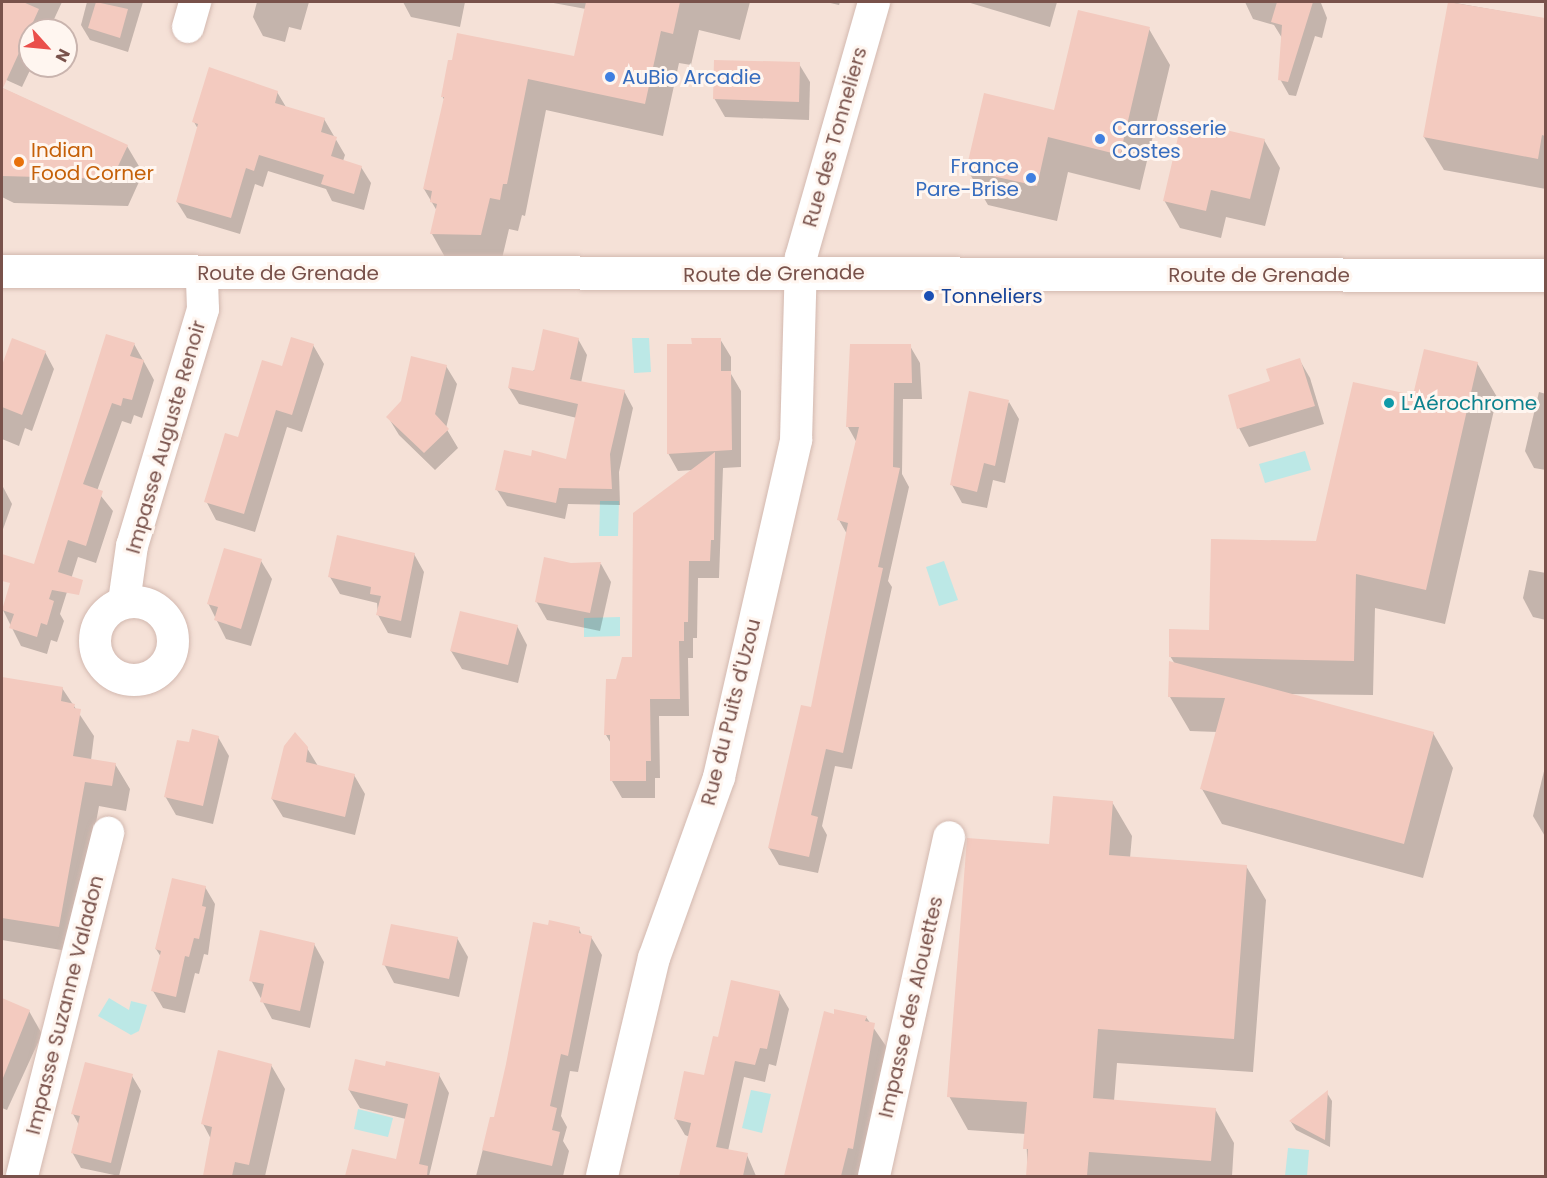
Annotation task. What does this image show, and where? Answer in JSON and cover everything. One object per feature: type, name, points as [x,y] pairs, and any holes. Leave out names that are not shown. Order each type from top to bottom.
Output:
[{"type":"main road","name":"Route de Grenade","points":[[2,272],[1545,275]]},
{"type":"street","name":"Rue des Tonneliers","points":[[800,274],[806,238],[874,2]]},
{"type":"street","name":"Impasse Auguste Renoir","points":[[124,603],[132,546],[203,309],[202,272]]},
{"type":"street","name":"Rue du Puits d'Uzou","points":[[602,1176],[654,958],[718,777],[796,440],[800,274]]},
{"type":"street","name":"Impasse Suzanne Valadon","points":[[22,1176],[108,833]]},
{"type":"street","name":"Impasse des Alouettes","points":[[874,1176],[949,837]]},
{"type":"shaded area","points":[[2,2],[1545,2],[1545,1176],[2,1176]]},
{"type":"water","points":[[632,338],[649,338],[651,372],[634,373]]},
{"type":"water","points":[[1305,451],[1311,470],[1265,483],[1259,464]]},
{"type":"water","points":[[600,501],[619,501],[618,536],[599,536]]},
{"type":"water","points":[[944,561],[958,600],[939,606],[926,567]]},
{"type":"water","points":[[620,617],[620,636],[584,637],[584,618]]},
{"type":"water","points":[[109,998],[129,1010],[131,1001],[147,1005],[139,1031],[131,1035],[98,1016]]},
{"type":"water","points":[[751,1090],[771,1094],[762,1133],[742,1128]]},
{"type":"water","points":[[358,1109],[393,1118],[388,1137],[354,1129]]},
{"type":"water","points":[[1288,1148],[1309,1150],[1307,1176],[1285,1176]]},
{"type":"building","points":[[2,2],[23,2],[39,9],[35,18],[18,18],[18,55],[3,88],[128,145],[112,179],[2,176]]},
{"type":"building","points":[[96,2],[128,9],[120,38],[88,28]]},
{"type":"building","points":[[586,2],[680,2],[673,34],[661,31],[645,104],[528,79],[507,184],[503,184],[500,200],[490,198],[481,235],[430,234],[437,204],[430,202],[432,191],[423,189],[444,97],[441,97],[448,60],[452,60],[457,33],[574,56]]},
{"type":"building","points":[[1277,2],[1313,2],[1288,82],[1278,80],[1282,25],[1271,22]]},
{"type":"building","points":[[1448,2],[1545,18],[1545,136],[1542,135],[1538,159],[1423,137]]},
{"type":"building","points":[[1078,10],[1150,27],[1120,155],[1048,137],[1037,186],[966,170],[984,93],[1054,110]]},
{"type":"building","points":[[714,60],[800,62],[799,102],[713,99]]},
{"type":"building","points":[[209,67],[278,91],[275,103],[325,118],[321,132],[337,137],[331,156],[362,166],[354,194],[321,184],[324,175],[259,155],[254,171],[246,168],[231,218],[176,202],[198,124],[192,122]]},
{"type":"building","points":[[1182,120],[1265,139],[1250,199],[1211,190],[1206,211],[1163,201]]},
{"type":"building","points":[[543,329],[579,338],[570,379],[625,390],[610,454],[612,489],[559,488],[556,503],[495,490],[504,450],[531,456],[532,450],[566,459],[578,404],[508,388],[512,367],[534,371]]},
{"type":"building","points":[[106,334],[135,343],[130,356],[144,360],[132,400],[123,398],[121,406],[112,403],[83,484],[103,491],[86,546],[68,540],[58,572],[83,580],[79,595],[52,590],[49,599],[54,601],[47,625],[41,623],[37,637],[9,628],[14,614],[2,610],[10,583],[2,581],[2,554],[34,564]]},
{"type":"building","points":[[291,337],[314,344],[292,415],[276,410],[244,514],[204,502],[225,433],[238,437],[262,360],[282,366]]},
{"type":"building","points":[[12,338],[46,351],[22,415],[2,407],[2,365]]},
{"type":"building","points":[[691,338],[721,338],[721,371],[731,371],[732,450],[667,454],[667,344],[692,344]]},
{"type":"building","points":[[850,344],[911,344],[912,383],[894,383],[893,467],[900,468],[878,567],[883,568],[843,753],[826,749],[811,815],[818,817],[809,857],[768,848],[801,705],[811,707],[848,523],[837,520],[859,427],[846,427]]},
{"type":"building","points":[[1424,349],[1478,362],[1426,590],[1356,574],[1354,661],[1169,657],[1169,629],[1209,630],[1211,539],[1316,541],[1353,382],[1413,395]]},
{"type":"building","points":[[411,356],[447,365],[435,414],[449,429],[424,453],[386,417],[401,401]]},
{"type":"building","points":[[1300,358],[1315,406],[1237,429],[1228,395],[1270,381],[1266,369]]},
{"type":"building","points":[[969,391],[1009,400],[995,466],[984,463],[977,492],[950,485]]},
{"type":"building","points":[[715,452],[714,540],[711,540],[710,561],[689,561],[688,622],[684,622],[684,641],[679,641],[680,699],[650,699],[651,761],[646,761],[646,781],[610,781],[610,735],[604,735],[606,679],[616,679],[622,657],[632,657],[633,513]]},
{"type":"building","points":[[337,535],[415,553],[401,621],[376,615],[381,596],[370,594],[371,587],[328,577]]},
{"type":"building","points":[[224,548],[262,559],[241,629],[214,620],[218,607],[207,604]]},
{"type":"building","points":[[544,557],[571,563],[601,562],[590,613],[535,602]]},
{"type":"building","points":[[460,611],[518,625],[508,665],[450,651]]},
{"type":"building","points":[[1169,661],[1434,732],[1404,844],[1200,789],[1225,698],[1168,697]]},
{"type":"building","points":[[2,677],[63,687],[61,701],[75,704],[74,708],[81,709],[73,756],[116,763],[112,786],[85,782],[59,927],[2,918]]},
{"type":"building","points":[[192,729],[219,736],[203,806],[164,797],[177,740],[189,742]]},
{"type":"building","points":[[295,732],[308,747],[306,762],[355,774],[345,817],[271,799],[284,746]]},
{"type":"building","points":[[1053,796],[1113,801],[1109,855],[1247,865],[1234,1039],[1098,1029],[1093,1098],[1216,1108],[1211,1161],[1089,1152],[1087,1176],[1026,1176],[1028,1149],[1023,1149],[1027,1102],[947,1097],[967,838],[1049,844]]},
{"type":"building","points":[[172,878],[206,886],[202,906],[206,907],[199,939],[194,938],[189,957],[185,956],[176,997],[151,991],[161,951],[155,949]]},
{"type":"building","points":[[549,920],[580,927],[579,933],[592,936],[568,1056],[561,1054],[550,1106],[557,1108],[552,1130],[560,1132],[552,1166],[482,1150],[490,1117],[494,1117],[506,1064],[533,922],[548,925]]},
{"type":"building","points":[[391,924],[458,937],[449,979],[382,965]]},
{"type":"building","points":[[260,930],[315,943],[300,1011],[260,1002],[264,984],[249,981]]},
{"type":"building","points":[[731,980],[780,991],[767,1049],[760,1048],[755,1065],[735,1061],[716,1147],[748,1153],[743,1176],[679,1176],[691,1123],[674,1119],[684,1071],[704,1075],[713,1036],[718,1037]]},
{"type":"building","points":[[2,998],[30,1010],[3,1078],[2,1078]]},
{"type":"building","points":[[834,1009],[867,1016],[865,1021],[875,1023],[853,1149],[848,1148],[841,1176],[784,1176],[824,1011],[834,1014]]},
{"type":"building","points":[[218,1050],[272,1064],[249,1165],[235,1162],[232,1176],[203,1176],[212,1127],[201,1124]]},
{"type":"building","points":[[355,1059],[385,1066],[386,1061],[440,1073],[419,1164],[428,1166],[427,1176],[345,1176],[352,1149],[396,1159],[408,1104],[348,1090]]},
{"type":"building","points":[[85,1062],[133,1074],[111,1163],[71,1153],[80,1116],[71,1114]]},
{"type":"building","points":[[1328,1090],[1325,1140],[1289,1121]]},
{"type":"place","name":"AuBio Arcadie","points":[[610,77]]},
{"type":"place","name":"Carrosserie Costes","points":[[1100,139]]},
{"type":"place","name":"Indian Food Corner","points":[[19,162]]},
{"type":"place","name":"France Pare-Brise","points":[[1031,178]]},
{"type":"place","name":"Tonneliers","points":[[929,296]]},
{"type":"place","name":"L'Aérochrome","points":[[1389,403]]}]
